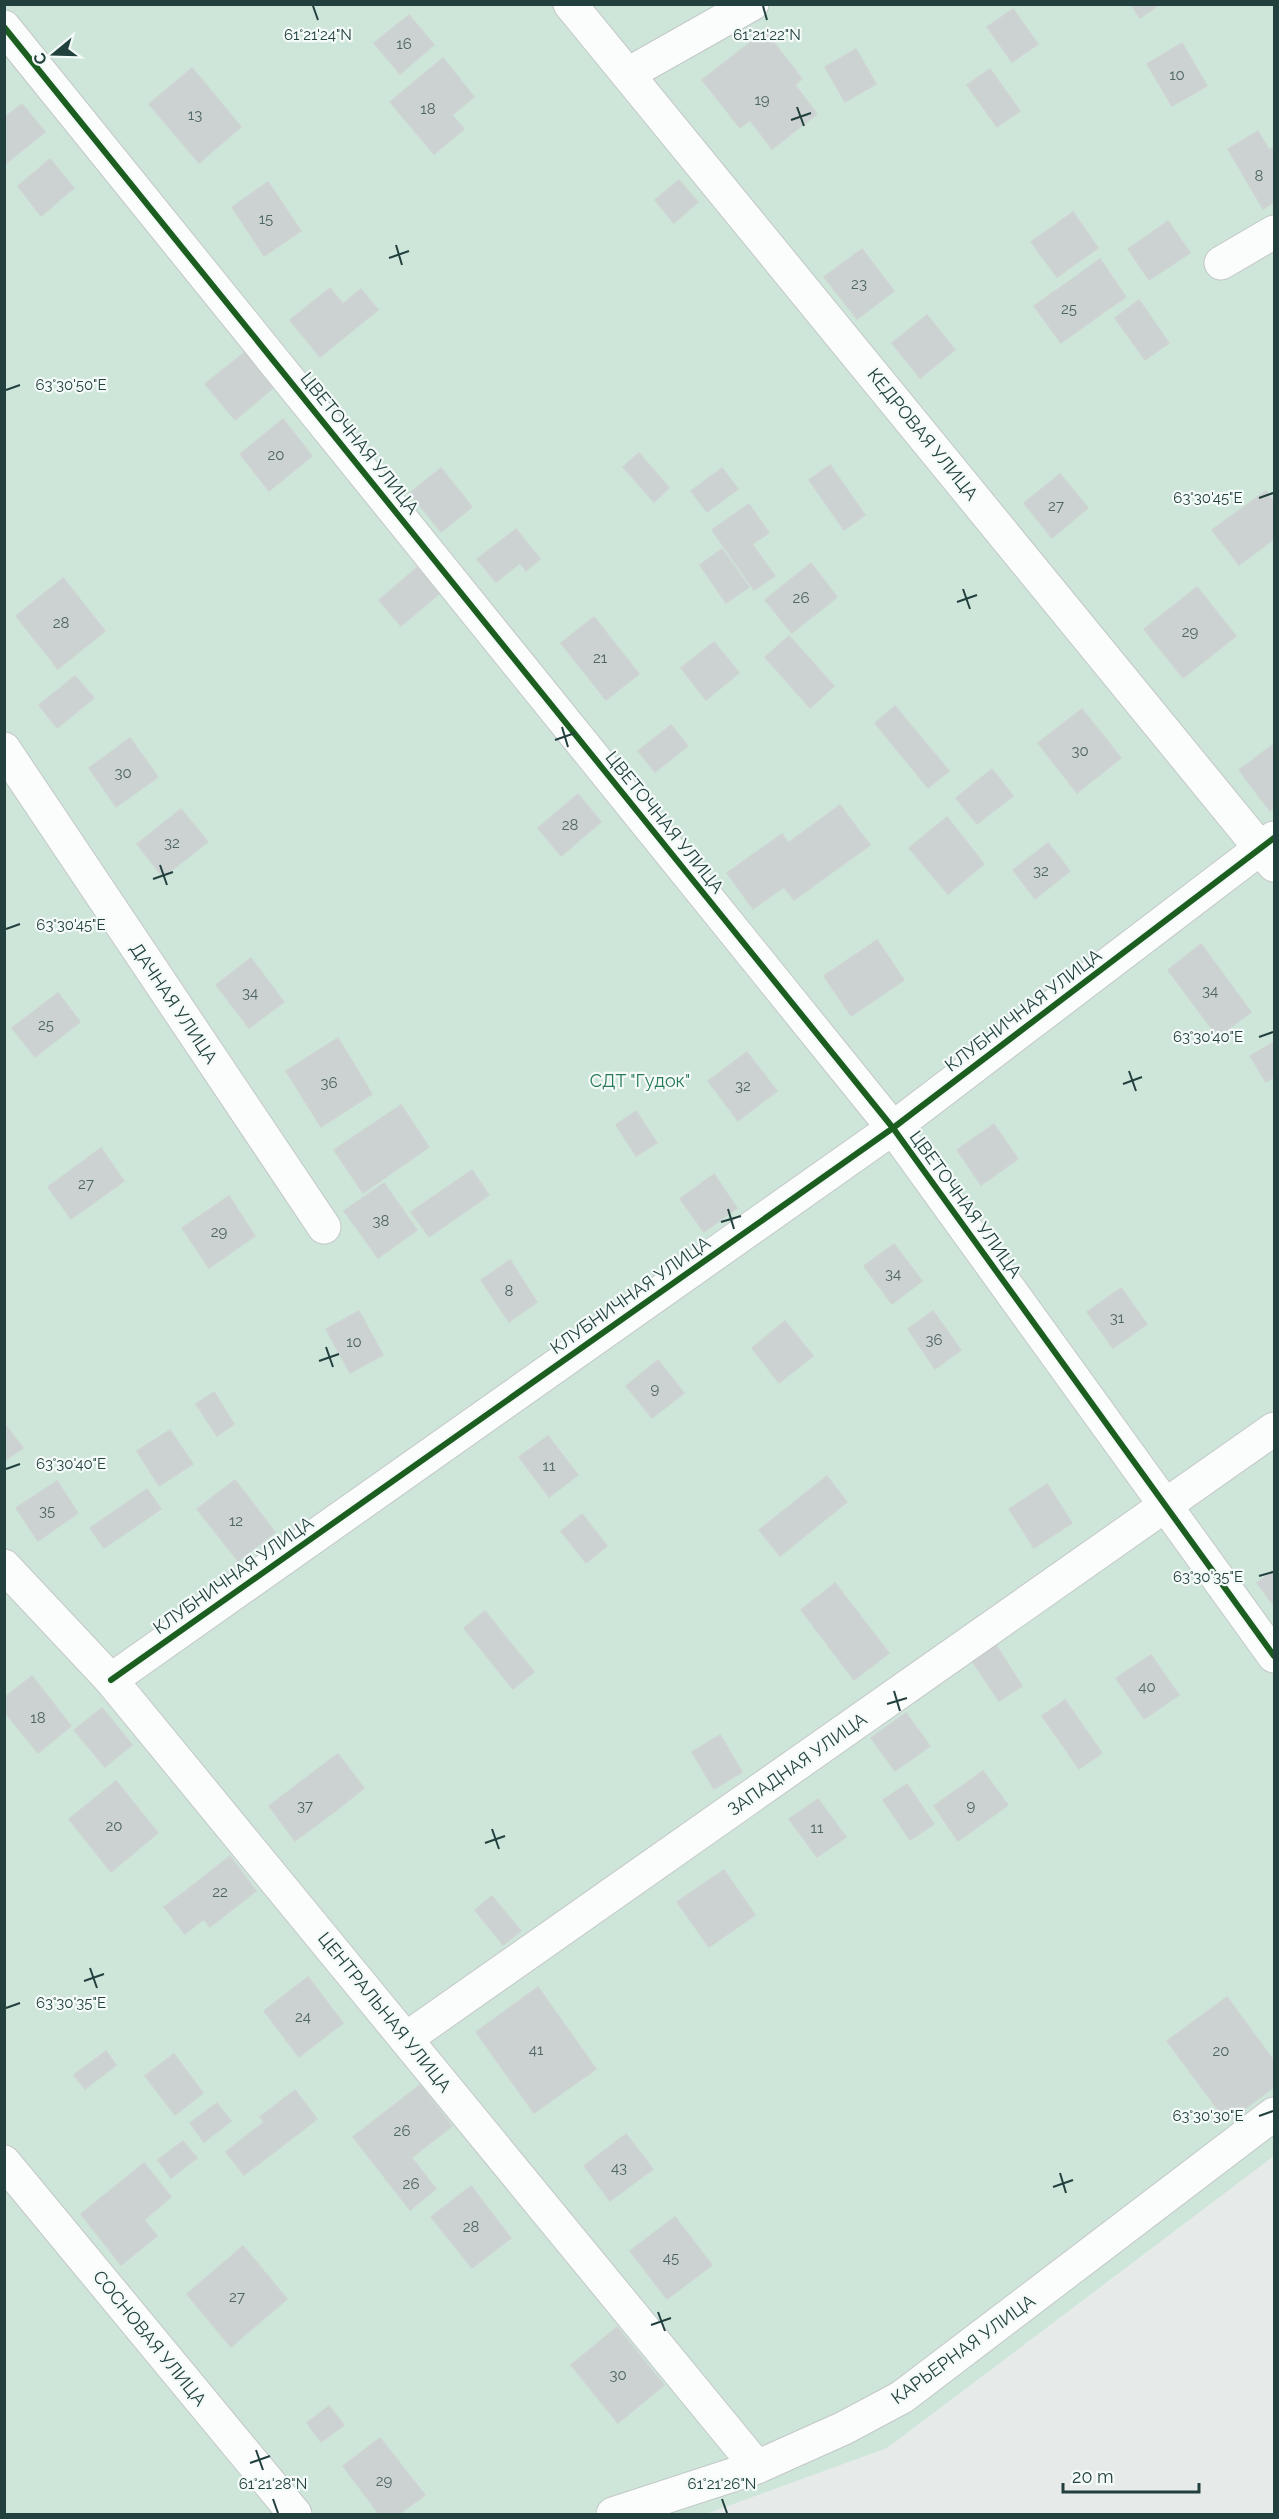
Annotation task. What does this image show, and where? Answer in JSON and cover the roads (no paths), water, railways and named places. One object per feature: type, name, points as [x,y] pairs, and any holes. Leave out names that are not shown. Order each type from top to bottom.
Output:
[{"type":"street","name":"КЕДРОВАЯ УЛИЦА","points":[[570,4],[1270,851]]},
{"type":"street","points":[[628,74],[752,4]]},
{"type":"street","name":"ЦВЕТОЧНАЯ УЛИЦА","points":[[4,27],[893,1128],[1275,1656]]},
{"type":"street","points":[[1221,263],[1275,232]]},
{"type":"street","name":"ДАЧНАЯ УЛИЦА","points":[[4,749],[324,1227]]},
{"type":"street","name":"КЛУБНИЧНАЯ УЛИЦА","points":[[111,1680],[893,1128],[1270,851]]},
{"type":"street","name":"ЗАПАДНАЯ УЛИЦА","points":[[407,2038],[1275,1428]]},
{"type":"street","name":"ЦЕНТРАЛЬНАЯ УЛИЦА","points":[[4,1566],[111,1680],[757,2467]]},
{"type":"street","name":"КАРЬЕРНАЯ УЛИЦА","points":[[613,2514],[757,2467],[844,2428],[902,2397],[1275,2114]]},
{"type":"street","name":"СОСНОВАЯ УЛИЦА","points":[[4,2162],[295,2514]]},
{"type":"park label","name":"СДТ \"Гудок\"","points":[[640,1080]]}]
